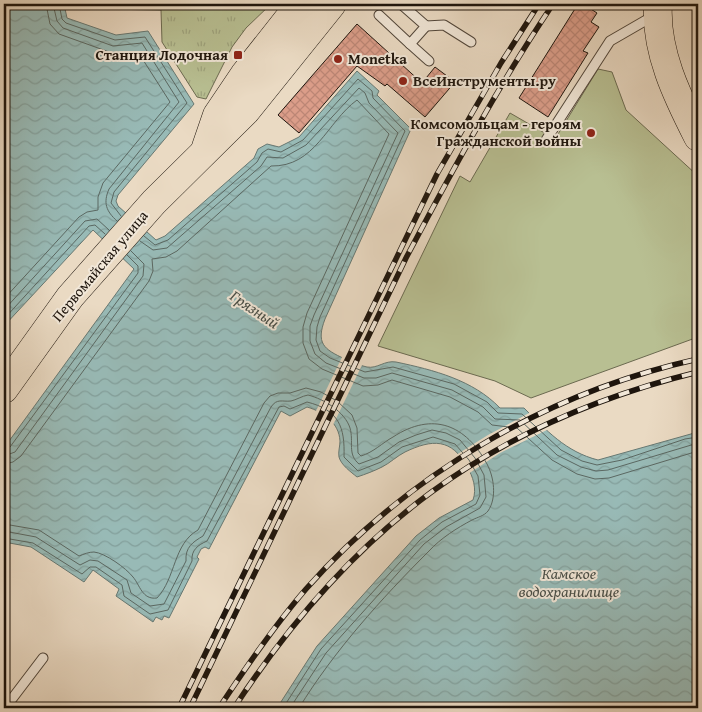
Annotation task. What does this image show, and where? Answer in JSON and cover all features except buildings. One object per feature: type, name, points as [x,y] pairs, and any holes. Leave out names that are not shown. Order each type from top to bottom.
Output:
[{"type":"main road","name":"Первомайская улица","points":[[204,150],[217,115],[244,75],[300,4]]},
{"type":"main road","name":"Первомайская улица","points":[[4,389],[70,298],[154,202],[204,150],[229,130],[246,111],[332,4]]},
{"type":"main road","points":[[658,8],[661,47],[666,66],[698,137]]},
{"type":"lane","points":[[401,4],[426,26],[444,25],[471,42]]},
{"type":"lane","points":[[546,140],[610,41],[658,8]]},
{"type":"lane","points":[[379,15],[429,61]]},
{"type":"lane","points":[[410,44],[426,26]]},
{"type":"lane","points":[[5,708],[43,658]]},
{"type":"green space","points":[[90,4],[271,4],[246,28],[232,47],[206,99],[197,97],[162,42],[161,10],[100,9]]},
{"type":"green space","points":[[598,69],[612,72],[626,110],[698,176],[698,337],[531,398],[495,381],[378,346],[460,176],[470,182],[510,113],[555,139]]},
{"type":"water","points":[[4,4],[64,4],[67,18],[116,35],[148,31],[194,104],[118,195],[116,201],[118,206],[156,240],[165,236],[254,158],[258,149],[267,144],[279,147],[299,137],[357,71],[379,91],[377,95],[411,129],[325,319],[321,334],[323,344],[331,352],[364,366],[374,367],[388,362],[396,362],[438,373],[465,383],[478,390],[500,408],[524,408],[566,446],[598,460],[698,432],[698,708],[277,708],[317,646],[416,536],[439,518],[473,500],[475,491],[471,474],[461,457],[448,446],[433,443],[415,448],[382,467],[357,477],[340,460],[339,435],[334,424],[325,415],[307,407],[290,416],[281,411],[209,549],[205,547],[201,549],[197,557],[199,559],[169,618],[164,616],[162,620],[156,617],[153,622],[116,596],[119,589],[93,570],[84,582],[31,547],[4,542],[4,448],[134,269],[93,230],[4,326]]},
{"type":"pier","points":[[343,355],[363,363],[333,425],[315,413]]},
{"type":"pier","points":[[531,412],[549,429],[500,453],[468,474],[456,455]]},
{"type":"railway","points":[[179,708],[437,174],[501,63],[539,4]]},
{"type":"railway","points":[[190,708],[406,258],[494,97],[553,4]]},
{"type":"railway","points":[[219,708],[239,677],[306,589],[346,547],[389,509],[435,474],[484,443],[535,416],[588,393],[642,374],[698,359]]},
{"type":"railway","points":[[234,708],[279,644],[326,587],[377,536],[432,492],[490,454],[554,421],[623,394],[698,372]]},
{"type":"place","name":"Станция Лодочная","points":[[238,55]]},
{"type":"place","name":"Monetka","points":[[338,59]]},
{"type":"place","name":"ВсеИнструменты.ру","points":[[403,81]]},
{"type":"place","name":"Комсомольцам - героям Гражданской войны","points":[[591,133]]},
{"type":"water label","name":"Грязный","points":[[255,309]]},
{"type":"water label","name":"Камское водохранилище","points":[[569,582]]}]
